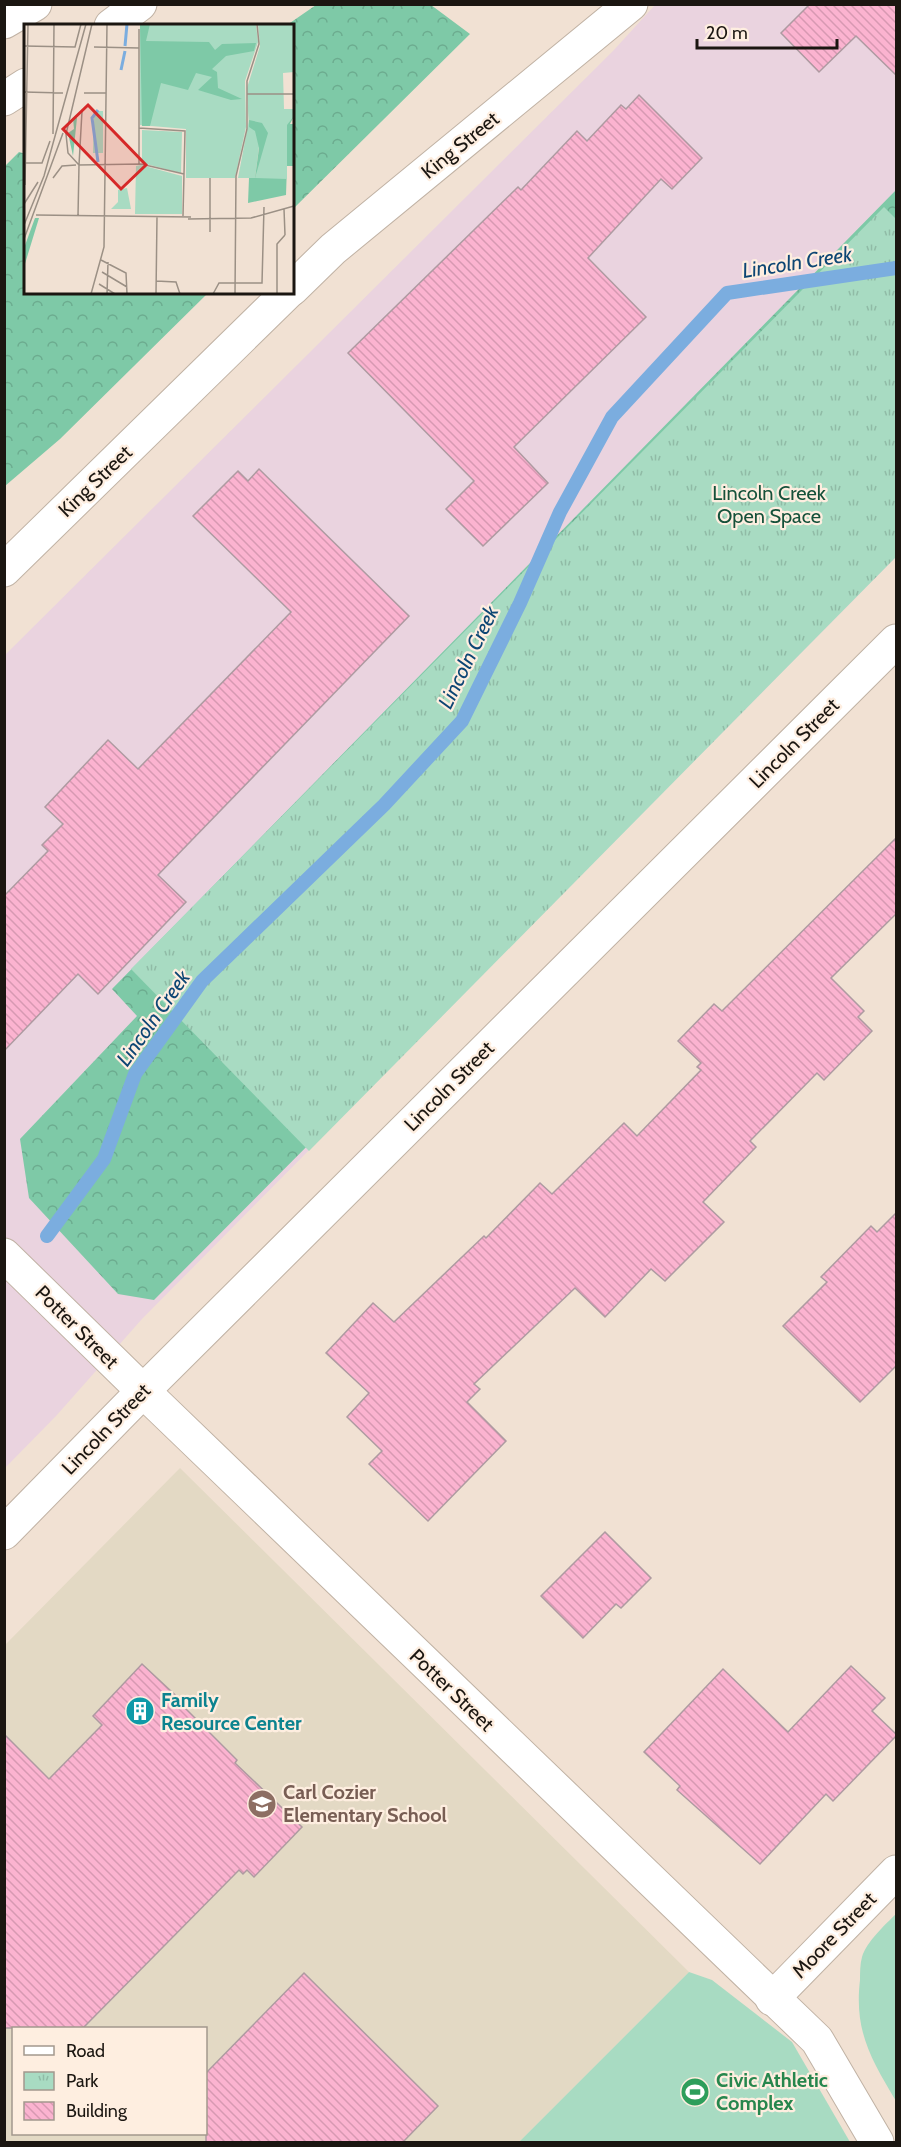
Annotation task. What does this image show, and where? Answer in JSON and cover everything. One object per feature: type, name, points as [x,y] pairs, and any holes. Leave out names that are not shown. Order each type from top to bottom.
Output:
[{"type":"main road","points":[[4,22],[35,4]]},
{"type":"main road","points":[[114,24],[140,4]]},
{"type":"main road","name":"King Street","points":[[294,287],[333,249],[631,4]]},
{"type":"main road","points":[[4,99],[24,86]]},
{"type":"main road","name":"King Street","points":[[4,570],[286,294]]},
{"type":"main road","name":"Lincoln Street","points":[[4,1533],[143,1391],[897,641]]},
{"type":"main road","name":"Potter Street","points":[[4,1255],[817,2040],[877,2142]]},
{"type":"main road","name":"Moore Street","points":[[772,1999],[897,1872]]},
{"type":"shaded area","points":[[655,5],[896,5],[896,557],[142,1319],[56,1416],[5,1468],[5,655],[613,51]]},
{"type":"shaded area","name":"Carl Cozier Elementary School","points":[[180,1468],[689,1972],[519,2142],[5,2142],[5,1645]]},
{"type":"green space","points":[[316,5],[431,5],[470,34],[294,208],[294,24],[288,24]]},
{"type":"green space","points":[[19,152],[24,153],[24,294],[207,294],[60,439],[5,486],[4,167]]},
{"type":"green space","name":"Lincoln Creek Open Space","points":[[896,190],[896,554],[154,1300],[118,1294],[29,1198],[20,1139],[137,1016],[112,989]]},
{"type":"green space","name":"Lincoln Creek Open Space","points":[[884,207],[896,219],[896,557],[309,1151],[131,969]]},
{"type":"green space","name":"Civic Athletic Complex","points":[[896,1914],[896,2101],[866,2044],[862,2030],[859,1998],[860,1966],[864,1951]]},
{"type":"green space","name":"Civic Athletic Complex","points":[[689,1972],[712,1980],[792,2042],[850,2142],[519,2142]]},
{"type":"building","points":[[810,4],[897,4],[897,76],[856,36],[819,72],[781,33]]},
{"type":"building","points":[[639,95],[702,158],[672,189],[661,179],[588,258],[646,317],[514,447],[548,483],[483,546],[446,509],[474,481],[348,353],[518,187],[521,190],[577,131],[587,141],[621,105],[626,109]]},
{"type":"building","points":[[259,469],[409,616],[158,875],[186,902],[98,994],[78,974],[4,1051],[4,896],[48,851],[42,845],[63,824],[45,807],[108,740],[138,769],[291,612],[193,516],[238,471],[248,481]]},
{"type":"building","points":[[897,837],[897,913],[831,978],[864,1011],[858,1017],[872,1031],[824,1080],[817,1073],[750,1141],[756,1147],[703,1202],[724,1222],[665,1281],[651,1269],[605,1317],[575,1288],[474,1384],[480,1389],[467,1402],[506,1441],[428,1521],[369,1464],[382,1451],[347,1417],[369,1393],[326,1353],[373,1303],[394,1322],[484,1236],[486,1238],[540,1183],[552,1194],[624,1123],[637,1136],[701,1070],[697,1067],[701,1063],[678,1041],[714,1004],[722,1011]]},
{"type":"building","points":[[897,1212],[897,1365],[860,1402],[783,1326],[827,1282],[821,1277],[871,1226],[877,1232]]},
{"type":"building","points":[[605,1532],[651,1578],[621,1608],[616,1604],[583,1638],[541,1596]]},
{"type":"building","points":[[142,1664],[187,1706],[185,1708],[237,1760],[235,1763],[302,1827],[254,1877],[247,1870],[243,1874],[239,1870],[84,2027],[4,2028],[4,1734],[49,1779],[102,1725],[93,1716]]},
{"type":"building","points":[[851,1666],[885,1698],[872,1711],[897,1735],[833,1801],[826,1794],[760,1864],[677,1790],[680,1786],[644,1752],[723,1669],[788,1732]]},
{"type":"building","points":[[304,1973],[438,2106],[403,2142],[206,2142],[207,2072]]},
{"type":"waterway","name":"Lincoln Creek","points":[[47,1236],[104,1159],[135,1074],[202,981],[384,805],[462,721],[520,603],[560,512],[612,417],[727,293],[896,268]]},
{"type":"place","name":"Family Resource Center","points":[[140,1711]]},
{"type":"place","name":"Carl Cozier Elementary School","points":[[262,1804]]},
{"type":"place","name":"Civic Athletic Complex","points":[[695,2092]]}]
